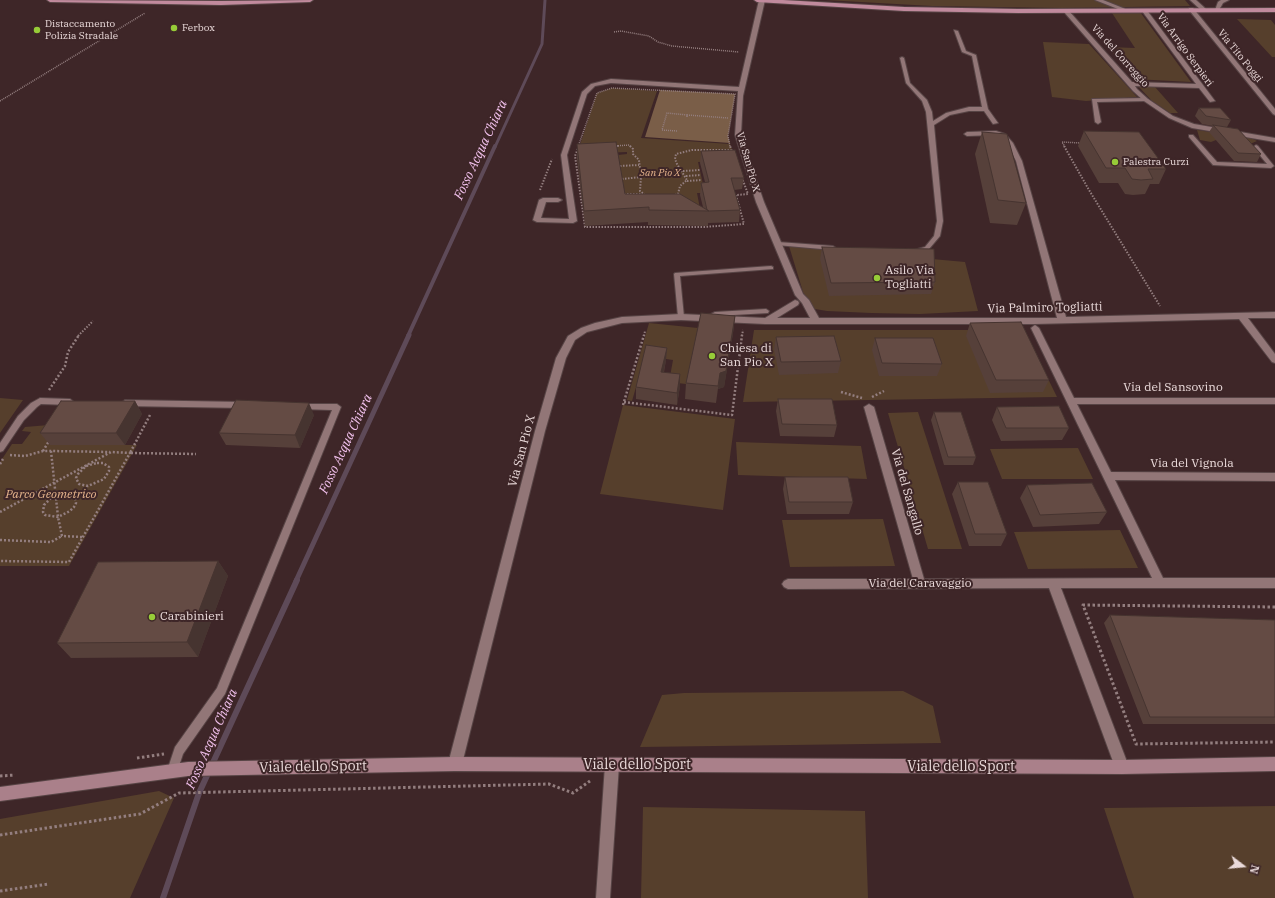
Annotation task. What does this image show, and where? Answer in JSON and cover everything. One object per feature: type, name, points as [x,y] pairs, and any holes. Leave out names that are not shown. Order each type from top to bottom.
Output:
[{"type":"main road","points":[[50,0],[150,1],[161,3],[221,3],[310,0]]},
{"type":"main road","points":[[757,0],[904,9],[1067,12],[1191,9],[1275,10]]},
{"type":"street","name":"Via San Pio X","points":[[762,0],[741,89],[738,135],[760,202],[778,244],[797,299],[797,320]]},
{"type":"street","points":[[1098,0],[1125,10]]},
{"type":"street","points":[[1194,0],[1203,9]]},
{"type":"street","points":[[1217,9],[1221,2],[1226,0]]},
{"type":"street","name":"Via Tito Poggi","points":[[1191,9],[1275,114]]},
{"type":"street","name":"Via Arrigo Serpieri","points":[[1144,10],[1212,101]]},
{"type":"street","name":"Via del Correggio","points":[[1067,12],[1130,84],[1146,100],[1171,117],[1192,126],[1275,140]]},
{"type":"street","points":[[558,200],[543,200],[537,220],[573,221],[564,155],[584,93],[593,85],[611,81],[741,89]]},
{"type":"street","points":[[1130,84],[1200,86]]},
{"type":"street","points":[[995,123],[1002,135],[1011,144],[1019,161],[1062,320]]},
{"type":"street","points":[[967,134],[996,133],[1002,135]]},
{"type":"street","name":"Via San Pio X","points":[[456,764],[540,431],[561,358],[571,338],[584,330],[598,325],[622,320],[680,317],[706,318],[765,316],[797,320],[816,320],[806,302],[797,299]]},
{"type":"street","points":[[765,316],[789,308],[797,299]]},
{"type":"street","points":[[1242,316],[1275,360]]},
{"type":"street","name":"Via Palmiro Togliatti","points":[[816,320],[1062,320],[1275,316]]},
{"type":"street","points":[[1035,328],[1160,583]]},
{"type":"street","name":"Via del Sangallo","points":[[868,404],[920,584]]},
{"type":"street","name":"Via del Vignola","points":[[1108,476],[1275,477]]},
{"type":"street","points":[[1053,583],[1122,767]]},
{"type":"street","name":"Via del Caravaggio","points":[[788,584],[1275,583]]},
{"type":"street","name":"Viale dello Sport","points":[[0,794],[188,769],[456,764],[1122,767],[1275,764]]},
{"type":"street","points":[[603,898],[612,765]]},
{"type":"lane","points":[[956,31],[964,52],[974,56],[985,109],[995,123]]},
{"type":"lane","points":[[902,58],[908,83],[924,100],[929,112],[940,221],[938,236],[927,248],[909,253]]},
{"type":"lane","points":[[1098,122],[1094,100],[1146,100]]},
{"type":"lane","points":[[931,124],[948,114],[969,109],[985,109]]},
{"type":"lane","points":[[1192,136],[1215,164],[1271,166],[1256,147]]},
{"type":"lane","points":[[778,244],[840,249]]},
{"type":"lane","points":[[680,317],[677,274],[771,268]]},
{"type":"lane","points":[[0,448],[21,418],[40,401],[79,402]]},
{"type":"lane","name":"Via del Sansovino","points":[[1072,401],[1275,401]]},
{"type":"lane","points":[[118,403],[254,406]]},
{"type":"lane","points":[[172,771],[179,752],[221,691],[337,407],[292,406]]},
{"type":"path","points":[[0,101],[161,3]]},
{"type":"path","points":[[614,32],[622,31],[649,36],[658,42],[672,46],[734,51],[749,56]]},
{"type":"path","points":[[612,88],[735,94],[731,118],[728,136],[731,150],[748,194],[736,195],[744,224],[704,227],[585,227],[576,156],[597,93],[612,88]]},
{"type":"path","points":[[678,131],[662,130],[667,113],[687,116],[731,118]]},
{"type":"path","points":[[1084,143],[1062,142],[1089,190],[1163,311]]},
{"type":"path","points":[[613,147],[629,145],[633,149],[633,154],[638,160],[639,165],[641,177],[640,191],[648,198]]},
{"type":"path","points":[[686,181],[685,176],[675,159],[676,154],[692,150],[731,150]]},
{"type":"path","points":[[620,166],[639,165]]},
{"type":"path","points":[[682,171],[700,170]]},
{"type":"path","points":[[685,176],[701,176]]},
{"type":"path","points":[[622,179],[641,177]]},
{"type":"path","points":[[670,197],[678,194],[680,186],[686,181],[702,180]]},
{"type":"path","points":[[624,194],[644,194]]},
{"type":"path","points":[[674,195],[680,197]]},
{"type":"path","points":[[40,401],[54,384],[65,366],[68,352],[76,338],[93,321]]},
{"type":"path","points":[[645,330],[624,404],[732,415],[744,330],[739,330]]},
{"type":"path","points":[[841,392],[868,404],[884,391]]},
{"type":"path","points":[[0,561],[68,562],[152,411]]},
{"type":"path","points":[[43,451],[52,437]]},
{"type":"path","points":[[0,464],[6,455],[25,456],[43,451],[196,454]]},
{"type":"path","points":[[51,451],[56,483],[58,517],[62,536]]},
{"type":"path","points":[[0,512],[111,452]]},
{"type":"path","points":[[103,463],[109,467],[108,475],[100,482],[83,486],[79,484],[76,478],[86,466],[103,463]]},
{"type":"path","points":[[62,493],[72,494],[77,499],[76,503],[70,511],[58,517],[48,517],[43,512],[44,505],[56,495],[62,493]]},
{"type":"path","points":[[0,540],[51,542],[62,536],[82,537]]},
{"type":"path","points":[[1275,607],[1084,605],[1136,744],[1275,742]]},
{"type":"path","points":[[0,836],[140,814],[179,793],[549,784],[573,793],[612,765]]},
{"type":"path","points":[[0,891],[49,884]]},
{"type":"green space","points":[[825,0],[1185,0],[1190,6],[1062,8],[932,6]]},
{"type":"green space","points":[[1140,12],[1191,82],[1134,79],[1108,47],[1135,48],[1112,13]]},
{"type":"green space","points":[[1237,19],[1271,20],[1275,25],[1275,57],[1272,57]]},
{"type":"green space","points":[[1043,42],[1089,44],[1137,97],[1086,101],[1052,97]]},
{"type":"green space","points":[[1139,87],[1155,87],[1178,113],[1170,113],[1152,101]]},
{"type":"green space","name":"San Pio X","points":[[612,88],[657,91],[641,138],[730,144],[736,161],[698,162],[705,193],[697,193],[702,219],[627,208],[618,155],[627,154],[627,152],[577,154],[597,93]]},
{"type":"green space","points":[[1197,130],[1251,138],[1257,141],[1250,144],[1216,140],[1211,142],[1200,140]]},
{"type":"green space","points":[[789,246],[965,262],[978,311],[920,314],[827,311],[815,309],[804,295]]},
{"type":"green space","points":[[649,323],[698,328],[686,384],[669,382],[673,360],[645,356],[632,401],[627,400]]},
{"type":"green space","points":[[754,330],[1024,330],[1057,397],[743,402]]},
{"type":"green space","points":[[0,398],[23,400],[0,433]]},
{"type":"green space","points":[[623,405],[735,419],[723,510],[600,494]]},
{"type":"green space","points":[[918,412],[962,549],[928,549],[888,413]]},
{"type":"green space","name":"Parco Geometrico","points":[[49,425],[50,445],[137,445],[69,566],[0,566],[0,462],[12,444],[22,444],[31,432],[22,431],[25,427]]},
{"type":"green space","points":[[736,442],[861,446],[867,479],[738,475]]},
{"type":"green space","points":[[1078,448],[1093,479],[1002,479],[990,449]]},
{"type":"green space","points":[[883,519],[895,566],[790,567],[782,520]]},
{"type":"green space","points":[[1120,530],[1138,568],[1028,569],[1014,532]]},
{"type":"green space","points":[[903,691],[933,706],[941,743],[640,747],[662,695],[684,693]]},
{"type":"green space","points":[[159,791],[174,798],[130,898],[0,898],[0,819]]},
{"type":"green space","points":[[1275,806],[1275,898],[1134,898],[1104,808]]},
{"type":"green space","points":[[643,807],[865,811],[868,898],[641,898]]},
{"type":"shaded area","points":[[660,90],[735,94],[728,136],[730,143],[645,137]]},
{"type":"building","points":[[1199,108],[1220,108],[1231,120],[1206,116]]},
{"type":"building","points":[[1213,125],[1238,129],[1261,154],[1238,153]]},
{"type":"building","points":[[1084,131],[1139,132],[1166,169],[1148,169],[1153,179],[1141,180],[1132,179],[1125,168],[1106,168]]},
{"type":"building","points":[[982,132],[1007,134],[1026,203],[998,200]]},
{"type":"building","points":[[616,142],[625,194],[680,194],[709,211],[649,210],[649,207],[584,211],[577,144]]},
{"type":"building","points":[[735,150],[744,178],[731,178],[740,210],[709,211],[707,210],[701,183],[709,182],[701,151]]},
{"type":"building","name":"Asilo Via Togliatti","points":[[822,247],[934,249],[935,282],[831,283]]},
{"type":"building","name":"Chiesa di San Pio X","points":[[701,313],[735,316],[726,371],[720,373],[718,386],[686,383]]},
{"type":"building","points":[[1021,322],[1049,380],[996,380],[970,323]]},
{"type":"building","points":[[834,336],[841,361],[781,362],[776,337]]},
{"type":"building","points":[[875,338],[933,338],[942,364],[882,363]]},
{"type":"building","points":[[646,345],[667,348],[661,372],[680,374],[677,393],[636,387]]},
{"type":"building","points":[[778,399],[832,399],[837,425],[782,424]]},
{"type":"building","points":[[236,400],[309,403],[295,435],[219,433]]},
{"type":"building","points":[[61,401],[135,401],[116,433],[40,433]]},
{"type":"building","points":[[1059,406],[1069,428],[1006,428],[997,407]]},
{"type":"building","points":[[934,412],[961,412],[976,457],[948,457]]},
{"type":"building","points":[[785,477],[848,477],[853,502],[789,502]]},
{"type":"building","points":[[958,482],[988,482],[1007,534],[975,534]]},
{"type":"building","points":[[1092,483],[1107,512],[1040,515],[1027,485]]},
{"type":"building","name":"Carabinieri","points":[[218,561],[187,642],[57,643],[98,562]]},
{"type":"building","points":[[1110,615],[1275,620],[1275,717],[1150,717]]},
{"type":"waterway","name":"Fosso Acqua Chiara","points":[[495,147],[542,44],[545,0]]},
{"type":"waterway","name":"Fosso Acqua Chiara","points":[[408,336],[495,146]]},
{"type":"waterway","name":"Fosso Acqua Chiara","points":[[296,581],[409,335]]},
{"type":"waterway","name":"Fosso Acqua Chiara","points":[[163,898],[199,793],[297,580]]},
{"type":"place","name":"Ferbox","points":[[174,28]]},
{"type":"place","name":"Distaccamento Polizia Stradale","points":[[37,30]]},
{"type":"place","name":"Palestra Curzi","points":[[1115,162]]},
{"type":"place","name":"Asilo Via Togliatti","points":[[877,278]]},
{"type":"place","name":"Chiesa di San Pio X","points":[[712,356]]},
{"type":"place","name":"Carabinieri","points":[[152,617]]}]
